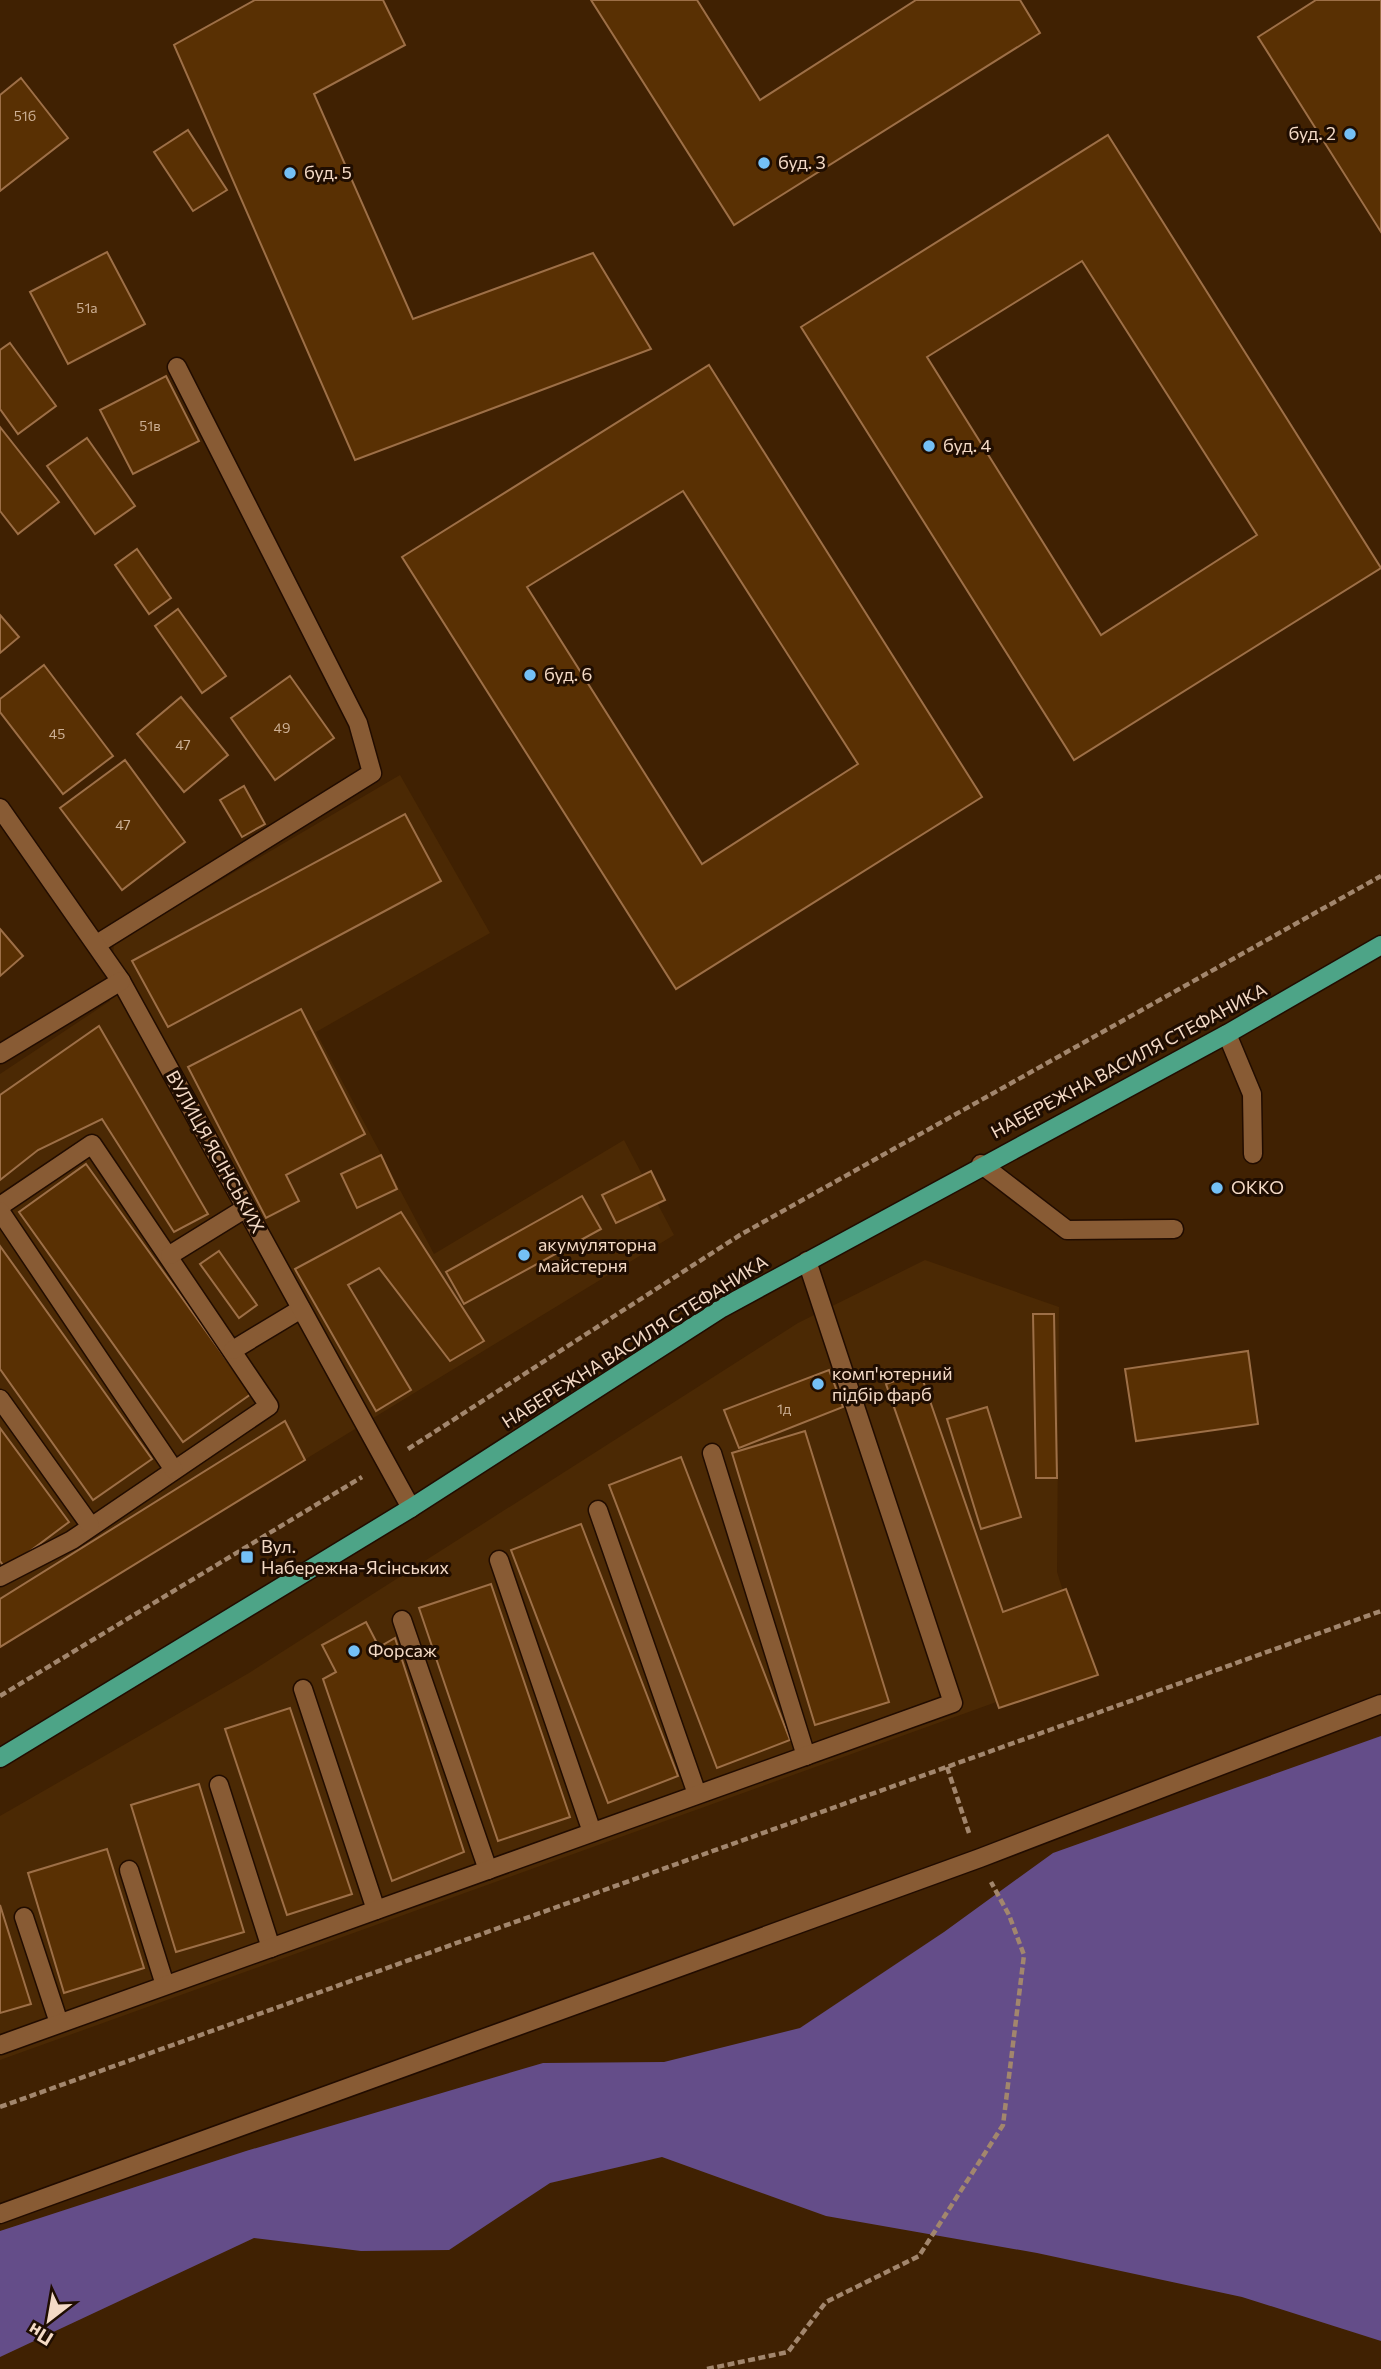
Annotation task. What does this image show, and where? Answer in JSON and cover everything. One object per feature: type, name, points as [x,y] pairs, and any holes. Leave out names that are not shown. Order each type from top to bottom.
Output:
[{"type":"main road","name":"НАБЕРЕЖНА ВАСИЛЯ СТЕФАНИКА","points":[[0,1758],[411,1508],[722,1308],[981,1164],[1227,1034],[1381,945]]},
{"type":"street","points":[[97,944],[372,773],[358,723],[177,367]]},
{"type":"street","name":"ВУЛИЦЯ ЯСІНСЬКИХ","points":[[0,808],[121,981],[411,1508]]},
{"type":"street","points":[[0,1054],[121,981]]},
{"type":"street","points":[[1227,1034],[1252,1094],[1253,1154]]},
{"type":"street","points":[[0,1577],[72,1540],[90,1525],[174,1470],[269,1406],[170,1255],[92,1144],[0,1209],[174,1470]]},
{"type":"street","points":[[981,1164],[1067,1230],[1174,1229]]},
{"type":"street","points":[[170,1255],[246,1208]]},
{"type":"street","points":[[0,2045],[953,1703],[807,1261]]},
{"type":"street","points":[[233,1350],[301,1309]]},
{"type":"street","points":[[0,1399],[90,1525]]},
{"type":"street","points":[[712,1452],[806,1756]]},
{"type":"street","points":[[598,1510],[697,1794]]},
{"type":"street","points":[[499,1560],[592,1832]]},
{"type":"street","points":[[402,1620],[488,1870]]},
{"type":"street","points":[[303,1689],[376,1910]]},
{"type":"street","points":[[0,2214],[980,1858],[1381,1704]]},
{"type":"street","points":[[219,1784],[271,1948]]},
{"type":"street","points":[[129,1870],[165,1985]]},
{"type":"street","points":[[24,1917],[59,2023]]},
{"type":"path","points":[[0,1696],[386,1463],[740,1235],[1381,876]]},
{"type":"path","points":[[0,2107],[1381,1611]]},
{"type":"path","points":[[947,1767],[963,1821]]},
{"type":"path","points":[[707,2369],[788,2352],[826,2302],[919,2256],[1003,2124],[1024,1955],[1009,1915],[989,1878]]},
{"type":"shaded area","points":[[400,775],[490,933],[316,1032],[434,1254],[624,1140],[674,1235],[0,1645],[0,1074],[110,1001],[114,943]]},
{"type":"shaded area","points":[[925,1260],[1059,1307],[1057,1572],[1088,1669],[0,2060],[0,1816],[249,1673],[798,1323]]},
{"type":"shaded area","points":[[1381,1736],[1381,2341],[1242,2297],[1037,2253],[826,2216],[662,2157],[550,2183],[449,2250],[361,2251],[254,2238],[0,2357],[0,2231],[246,2151],[543,2063],[664,2062],[800,2028],[944,1932],[1053,1853]]},
{"type":"building","name":"буд. 5","points":[[255,0],[383,0],[405,45],[314,94],[413,319],[593,253],[651,349],[355,460],[174,45]]},
{"type":"building","name":"буд. 3","points":[[591,0],[697,0],[760,100],[916,0],[1020,0],[1040,33],[734,225]]},
{"type":"building","name":"буд. 2","points":[[1316,0],[1381,0],[1381,232],[1258,37]]},
{"type":"building","points":[[21,78],[68,138],[0,191],[0,95]]},
{"type":"building","points":[[188,130],[227,190],[193,211],[154,152]]},
{"type":"building","name":"буд. 4","points":[[1108,135],[1381,568],[1074,760],[801,327]],"holes":[[[1082,261],[1257,535],[1101,635],[927,357]]]},
{"type":"building","points":[[107,252],[145,324],[68,364],[30,292]]},
{"type":"building","points":[[10,343],[56,406],[18,434],[0,409],[0,350]]},
{"type":"building","name":"буд. 6","points":[[709,365],[982,797],[676,989],[402,557]],"holes":[[[683,491],[858,764],[702,864],[527,587]]]},
{"type":"building","points":[[166,376],[199,441],[133,474],[100,410]]},
{"type":"building","points":[[0,427],[59,502],[18,534],[0,511]]},
{"type":"building","points":[[87,438],[135,506],[95,534],[47,466]]},
{"type":"building","points":[[137,549],[171,598],[149,614],[115,565]]},
{"type":"building","points":[[178,609],[226,676],[202,693],[155,626]]},
{"type":"building","points":[[0,615],[19,637],[0,653]]},
{"type":"building","points":[[44,665],[113,756],[63,794],[0,712],[0,699]]},
{"type":"building","points":[[290,676],[334,738],[275,780],[231,718]]},
{"type":"building","points":[[181,697],[228,755],[184,792],[137,734]]},
{"type":"building","points":[[125,760],[185,842],[122,890],[60,808]]},
{"type":"building","points":[[244,786],[265,824],[242,837],[220,800]]},
{"type":"building","points":[[405,814],[441,881],[168,1027],[132,961]]},
{"type":"building","points":[[0,929],[23,956],[0,976]]},
{"type":"building","points":[[301,1009],[365,1134],[286,1175],[299,1201],[266,1218],[188,1067]]},
{"type":"building","points":[[99,1026],[208,1214],[174,1232],[102,1119],[38,1150],[0,1180],[0,1095]]},
{"type":"building","points":[[381,1155],[397,1189],[357,1208],[341,1174]]},
{"type":"building","points":[[86,1164],[251,1394],[183,1442],[19,1212]]},
{"type":"building","points":[[651,1171],[665,1200],[616,1223],[602,1195]]},
{"type":"building","points":[[582,1196],[601,1229],[464,1304],[446,1272]]},
{"type":"building","points":[[401,1212],[484,1341],[450,1361],[379,1268],[348,1285],[411,1390],[376,1411],[295,1269]]},
{"type":"building","points":[[0,1246],[152,1459],[93,1500],[0,1369]]},
{"type":"building","points":[[219,1251],[257,1305],[239,1318],[200,1264]]},
{"type":"building","points":[[1033,1314],[1054,1314],[1057,1478],[1036,1478]]},
{"type":"building","points":[[1248,1351],[1258,1424],[1136,1441],[1125,1369]]},
{"type":"building","points":[[829,1370],[843,1407],[739,1448],[724,1410]]},
{"type":"building","points":[[920,1372],[1003,1612],[1066,1589],[1098,1675],[999,1708],[886,1384]]},
{"type":"building","points":[[987,1407],[1021,1517],[981,1529],[947,1419]]},
{"type":"building","points":[[285,1421],[305,1460],[0,1647],[0,1599]]},
{"type":"building","points":[[0,1428],[69,1522],[6,1569],[0,1561]]},
{"type":"building","points":[[805,1431],[889,1702],[815,1725],[732,1453]]},
{"type":"building","points":[[681,1457],[790,1740],[717,1768],[609,1485]]},
{"type":"building","points":[[581,1524],[678,1776],[608,1803],[511,1550]]},
{"type":"building","points":[[491,1584],[570,1817],[498,1841],[419,1608]]},
{"type":"building","points":[[366,1622],[379,1647],[395,1638],[464,1852],[392,1881],[323,1679],[336,1672],[322,1645]]},
{"type":"building","points":[[290,1708],[352,1894],[287,1915],[225,1729]]},
{"type":"building","points":[[199,1784],[244,1932],[176,1952],[131,1805]]},
{"type":"building","points":[[107,1849],[144,1968],[64,1993],[28,1873]]},
{"type":"building","points":[[0,1905],[31,2004],[0,2013]]},
{"type":"place","name":"буд. 2","points":[[1350,134]]},
{"type":"place","name":"буд. 3","points":[[764,163]]},
{"type":"place","name":"буд. 5","points":[[290,173]]},
{"type":"place","name":"буд. 4","points":[[929,446]]},
{"type":"place","name":"буд. 6","points":[[530,675]]},
{"type":"place","name":"ОККО","points":[[1217,1188]]},
{"type":"place","name":"акумуляторна майстерня","points":[[524,1255]]},
{"type":"place","name":"комп'ютерний підбір фарб","points":[[818,1384]]},
{"type":"place","name":"Вул. Набережна-Ясінських","points":[[247,1557]]},
{"type":"place","name":"Форсаж","points":[[354,1651]]}]
